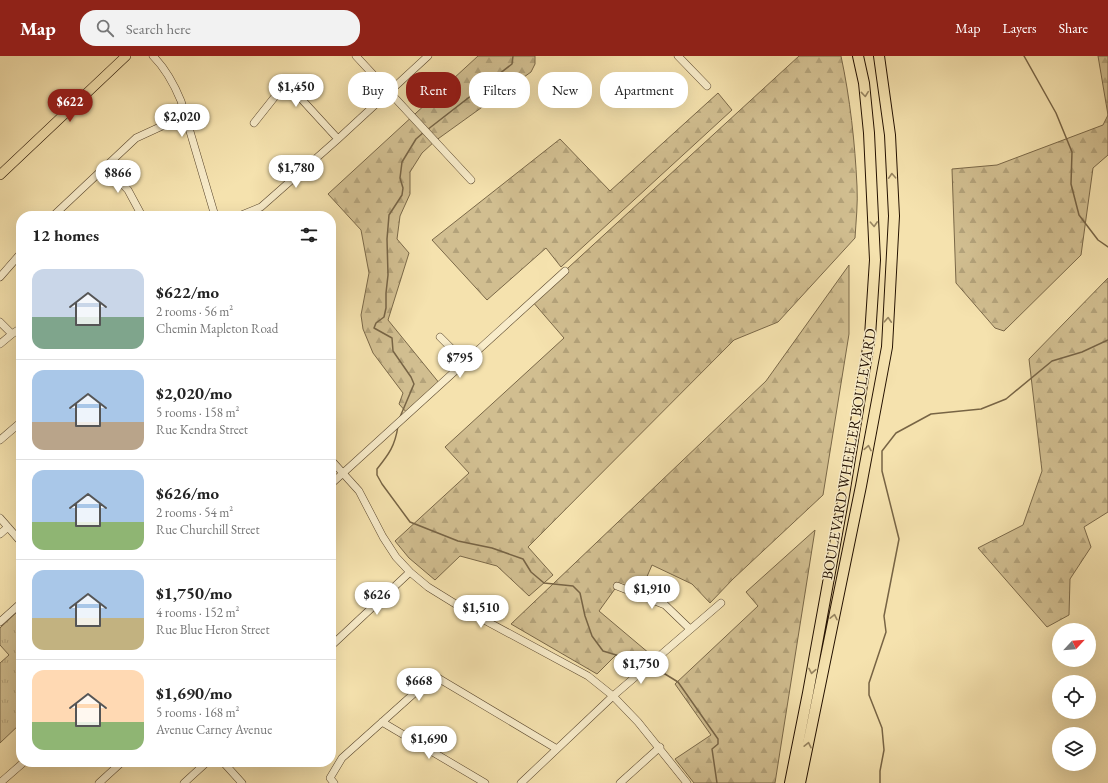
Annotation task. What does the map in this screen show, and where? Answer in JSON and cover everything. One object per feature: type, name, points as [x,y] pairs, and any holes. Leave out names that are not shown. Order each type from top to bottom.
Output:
[{"type":"highway","name":"BOULEVARD WHEELER BOULEVARD","points":[[790,783],[811,678],[844,495],[870,336],[875,260],[869,133],[864,83],[858,56]]},
{"type":"highway","name":"BOULEVARD WHEELER BOULEVARD","points":[[800,783],[861,486],[887,348],[894,216],[890,135],[879,56]]},
{"type":"main road","points":[[0,175],[126,56]]},
{"type":"street","points":[[153,56],[167,73],[176,88],[186,115],[213,211]]},
{"type":"street","points":[[356,56],[371,72]]},
{"type":"street","points":[[398,84],[428,56]]},
{"type":"street","points":[[678,56],[707,86]]},
{"type":"street","points":[[254,123],[277,94],[285,90],[294,91],[338,139]]},
{"type":"street","points":[[398,102],[471,180]]},
{"type":"street","points":[[252,211],[262,207],[372,108]]},
{"type":"street","points":[[58,211],[136,138],[186,115]]},
{"type":"street","points":[[105,166],[128,190],[139,211]]},
{"type":"street","points":[[0,277],[16,259]]},
{"type":"street","points":[[336,479],[565,271]]},
{"type":"street","points":[[0,322],[12,334]]},
{"type":"street","points":[[0,344],[16,331]]},
{"type":"street","points":[[440,337],[465,362]]},
{"type":"street","points":[[0,440],[16,426]]},
{"type":"street","points":[[336,465],[359,491],[396,557],[410,572],[428,587],[462,608],[588,676],[613,696],[638,722],[687,783]]},
{"type":"street","points":[[0,518],[16,536]]},
{"type":"street","points":[[0,534],[8,527]]},
{"type":"street","points":[[336,641],[410,572]]},
{"type":"street","points":[[617,586],[665,605],[690,629]]},
{"type":"street","points":[[521,783],[613,696],[721,603]]},
{"type":"street","points":[[0,622],[16,608]]},
{"type":"street","points":[[334,783],[330,778],[342,758],[429,680],[438,678],[557,749]]},
{"type":"street","points":[[382,722],[485,783]]},
{"type":"street","points":[[620,783],[660,748]]},
{"type":"street","points":[[0,783],[18,767]]},
{"type":"street","points":[[99,783],[117,767]]},
{"type":"street","points":[[184,783],[201,767]]},
{"type":"street","points":[[228,767],[242,783]]},
{"type":"green space","points":[[478,56],[535,56],[535,64],[530,73],[469,72],[469,108],[481,108],[435,141],[422,153],[410,172],[410,194],[400,216],[397,239],[409,253],[388,320],[440,384],[408,414],[399,404],[403,393],[373,353],[363,329],[361,315],[369,273],[361,230],[328,194],[421,108],[461,108],[461,72]]},
{"type":"green space","points":[[799,56],[841,56],[852,121],[855,153],[857,199],[855,238],[778,322],[734,340],[528,547],[553,575],[529,596],[497,566],[460,556],[435,580],[409,558],[395,541],[469,473],[445,447],[564,338],[532,301]]},
{"type":"green space","points":[[1098,56],[1108,56],[1108,115]]},
{"type":"green space","points":[[718,93],[732,110],[561,267],[546,248],[487,300],[432,240],[560,139],[610,191]]},
{"type":"green space","points":[[1108,115],[1108,155],[1093,168],[1081,255],[1004,331],[995,328],[956,283],[952,169],[997,165],[1103,125]]},
{"type":"green space","points":[[849,265],[849,334],[823,495],[733,579],[710,603],[692,584],[652,565],[639,595],[617,586],[599,611],[656,659],[649,665],[616,655],[597,674],[511,624],[766,381]]},
{"type":"green space","points":[[1108,278],[1108,512],[1084,527],[1091,547],[1070,579],[1069,615],[1047,627],[978,548],[1023,525],[1042,471],[1029,359]]},
{"type":"green space","points":[[815,530],[775,783],[694,783],[675,759],[711,735],[675,684],[758,606],[746,592]]},
{"type":"green space","points":[[16,613],[16,728],[0,743],[0,663],[9,655],[0,645],[0,628]]},
{"type":"waterway","points":[[427,130],[512,64],[513,56]]},
{"type":"waterway","points":[[1024,56],[1056,113],[1072,152],[1071,184],[1079,215],[1098,240],[1108,247]]},
{"type":"waterway","points":[[400,417],[414,384],[411,377],[393,351],[392,338],[374,328],[376,323],[384,317],[386,308],[388,275],[387,239],[389,215],[402,195],[403,188],[400,178],[402,162],[416,139],[424,132]]},
{"type":"waterway","points":[[880,783],[880,771],[884,750],[882,728],[869,695],[869,683],[886,632],[884,616],[899,539],[882,471],[882,451],[896,433],[931,414],[981,409],[1006,399],[1052,361],[1082,352],[1108,340]]},
{"type":"waterway","points":[[398,426],[393,444],[377,469],[377,475],[410,522],[458,541],[492,548],[523,559],[531,572],[544,583],[573,586],[580,593],[585,616],[592,636],[603,651],[646,664]]},
{"type":"waterway","points":[[652,666],[678,682],[718,739],[718,744],[712,749],[717,783]]}]
